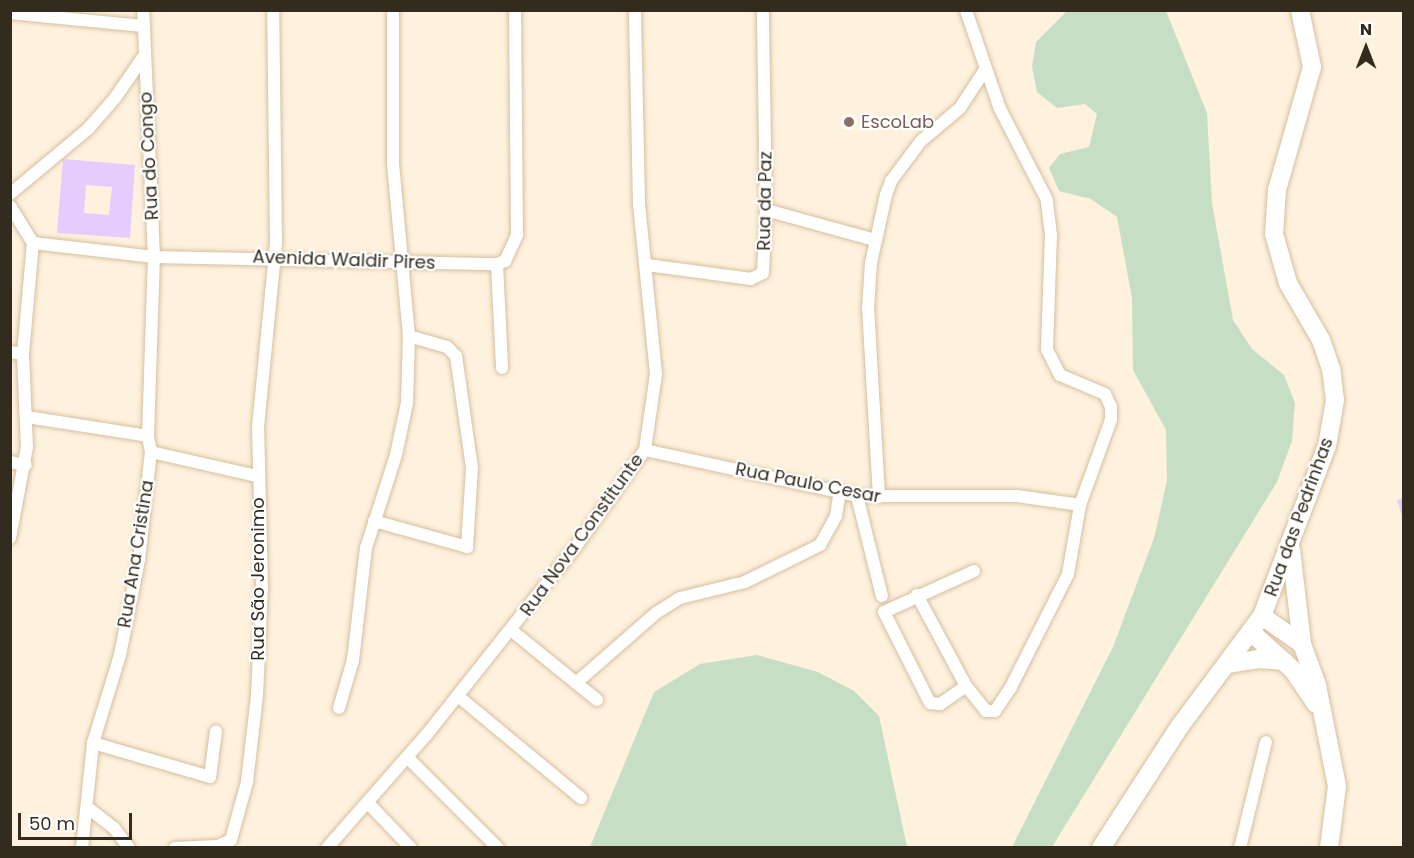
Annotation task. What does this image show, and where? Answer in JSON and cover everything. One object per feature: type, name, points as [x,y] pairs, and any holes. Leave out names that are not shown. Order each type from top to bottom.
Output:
[{"type":"main road","name":"Rua das Pedrinhas","points":[[1101,848],[1139,785],[1262,616],[1291,549],[1327,446],[1335,400],[1327,353],[1288,283],[1274,234],[1277,190],[1312,67],[1301,11]]},
{"type":"main road","points":[[1291,549],[1302,644],[1317,685],[1337,786],[1329,848]]},
{"type":"main road","points":[[1262,616],[1302,644]]},
{"type":"main road","points":[[1251,632],[1284,661],[1305,686],[1323,720]]},
{"type":"main road","points":[[1227,664],[1257,659],[1284,661]]},
{"type":"street","name":"Rua do Congo","points":[[143,10],[154,256]]},
{"type":"street","name":"Rua São Jeronimo","points":[[175,848],[218,846],[231,840],[247,782],[257,696],[262,587],[257,476],[258,427],[274,258],[273,10]]},
{"type":"street","points":[[339,708],[353,660],[360,582],[374,521],[405,419],[410,336],[393,164],[393,10]]},
{"type":"street","points":[[502,368],[497,264],[508,257],[517,235],[515,10]]},
{"type":"street","name":"Rua Nova Constitunte","points":[[327,848],[408,758],[511,630],[645,450],[656,374],[647,265],[639,204],[635,10]]},
{"type":"street","name":"Rua da Paz","points":[[647,265],[757,278],[764,268],[766,210],[763,10]]},
{"type":"street","points":[[917,596],[966,686],[986,711],[995,711],[1011,687],[1068,574],[1080,505],[1105,443],[1112,407],[1105,394],[1060,375],[1047,349],[1050,213],[1041,184],[1008,127],[985,70],[966,10]]},
{"type":"street","points":[[10,13],[142,26]]},
{"type":"street","name":"Rua do Congo","points":[[10,194],[88,129],[115,99],[144,56]]},
{"type":"street","points":[[879,497],[868,308],[875,240],[891,181],[921,141],[960,108],[985,70]]},
{"type":"street","points":[[10,206],[33,243],[17,353],[27,417],[26,465],[10,538]]},
{"type":"street","points":[[766,210],[875,240]]},
{"type":"street","name":"Avenida Waldir Pires","points":[[33,243],[154,256],[497,264]]},
{"type":"street","name":"Rua Ana Cristina","points":[[82,848],[93,743],[120,655],[137,571],[151,452],[148,436],[154,256]]},
{"type":"street","points":[[374,521],[467,547],[472,468],[456,356],[447,347],[410,336]]},
{"type":"street","points":[[27,417],[148,436]]},
{"type":"street","name":"Rua Paulo Cesar","points":[[645,450],[857,496],[1017,496],[1080,505]]},
{"type":"street","points":[[151,452],[257,476]]},
{"type":"street","points":[[10,462],[26,465]]},
{"type":"street","points":[[576,682],[656,613],[680,598],[745,582],[820,545],[836,516],[840,492]]},
{"type":"street","points":[[857,496],[882,596]]},
{"type":"street","points":[[966,686],[940,704],[930,703],[885,616],[885,609],[974,571]]},
{"type":"street","points":[[511,630],[597,700]]},
{"type":"street","points":[[458,696],[581,798]]},
{"type":"street","points":[[93,743],[210,777],[216,731]]},
{"type":"street","points":[[1240,848],[1266,742]]},
{"type":"street","points":[[408,758],[498,848]]},
{"type":"street","points":[[368,803],[411,848]]},
{"type":"street","points":[[87,807],[114,828],[129,848]]},
{"type":"green space","points":[[1067,11],[1166,11],[1207,113],[1212,203],[1233,320],[1252,349],[1284,375],[1295,403],[1292,441],[1277,482],[1052,847],[1012,847],[1113,647],[1154,538],[1167,481],[1166,430],[1133,370],[1132,298],[1117,217],[1091,199],[1059,191],[1049,168],[1060,154],[1089,147],[1097,114],[1085,104],[1057,108],[1037,92],[1032,66],[1036,42]]},
{"type":"green space","points":[[757,655],[818,672],[854,691],[879,716],[907,847],[590,847],[654,692],[700,664]]},
{"type":"building","points":[[63,159],[135,165],[130,238],[57,233]],"holes":[[[86,185],[112,187],[109,215],[84,213]]]},
{"type":"building","points":[[1404,498],[1404,519],[1403,519],[1397,500]]},
{"type":"place","name":"EscoLab","points":[[849,122]]}]
